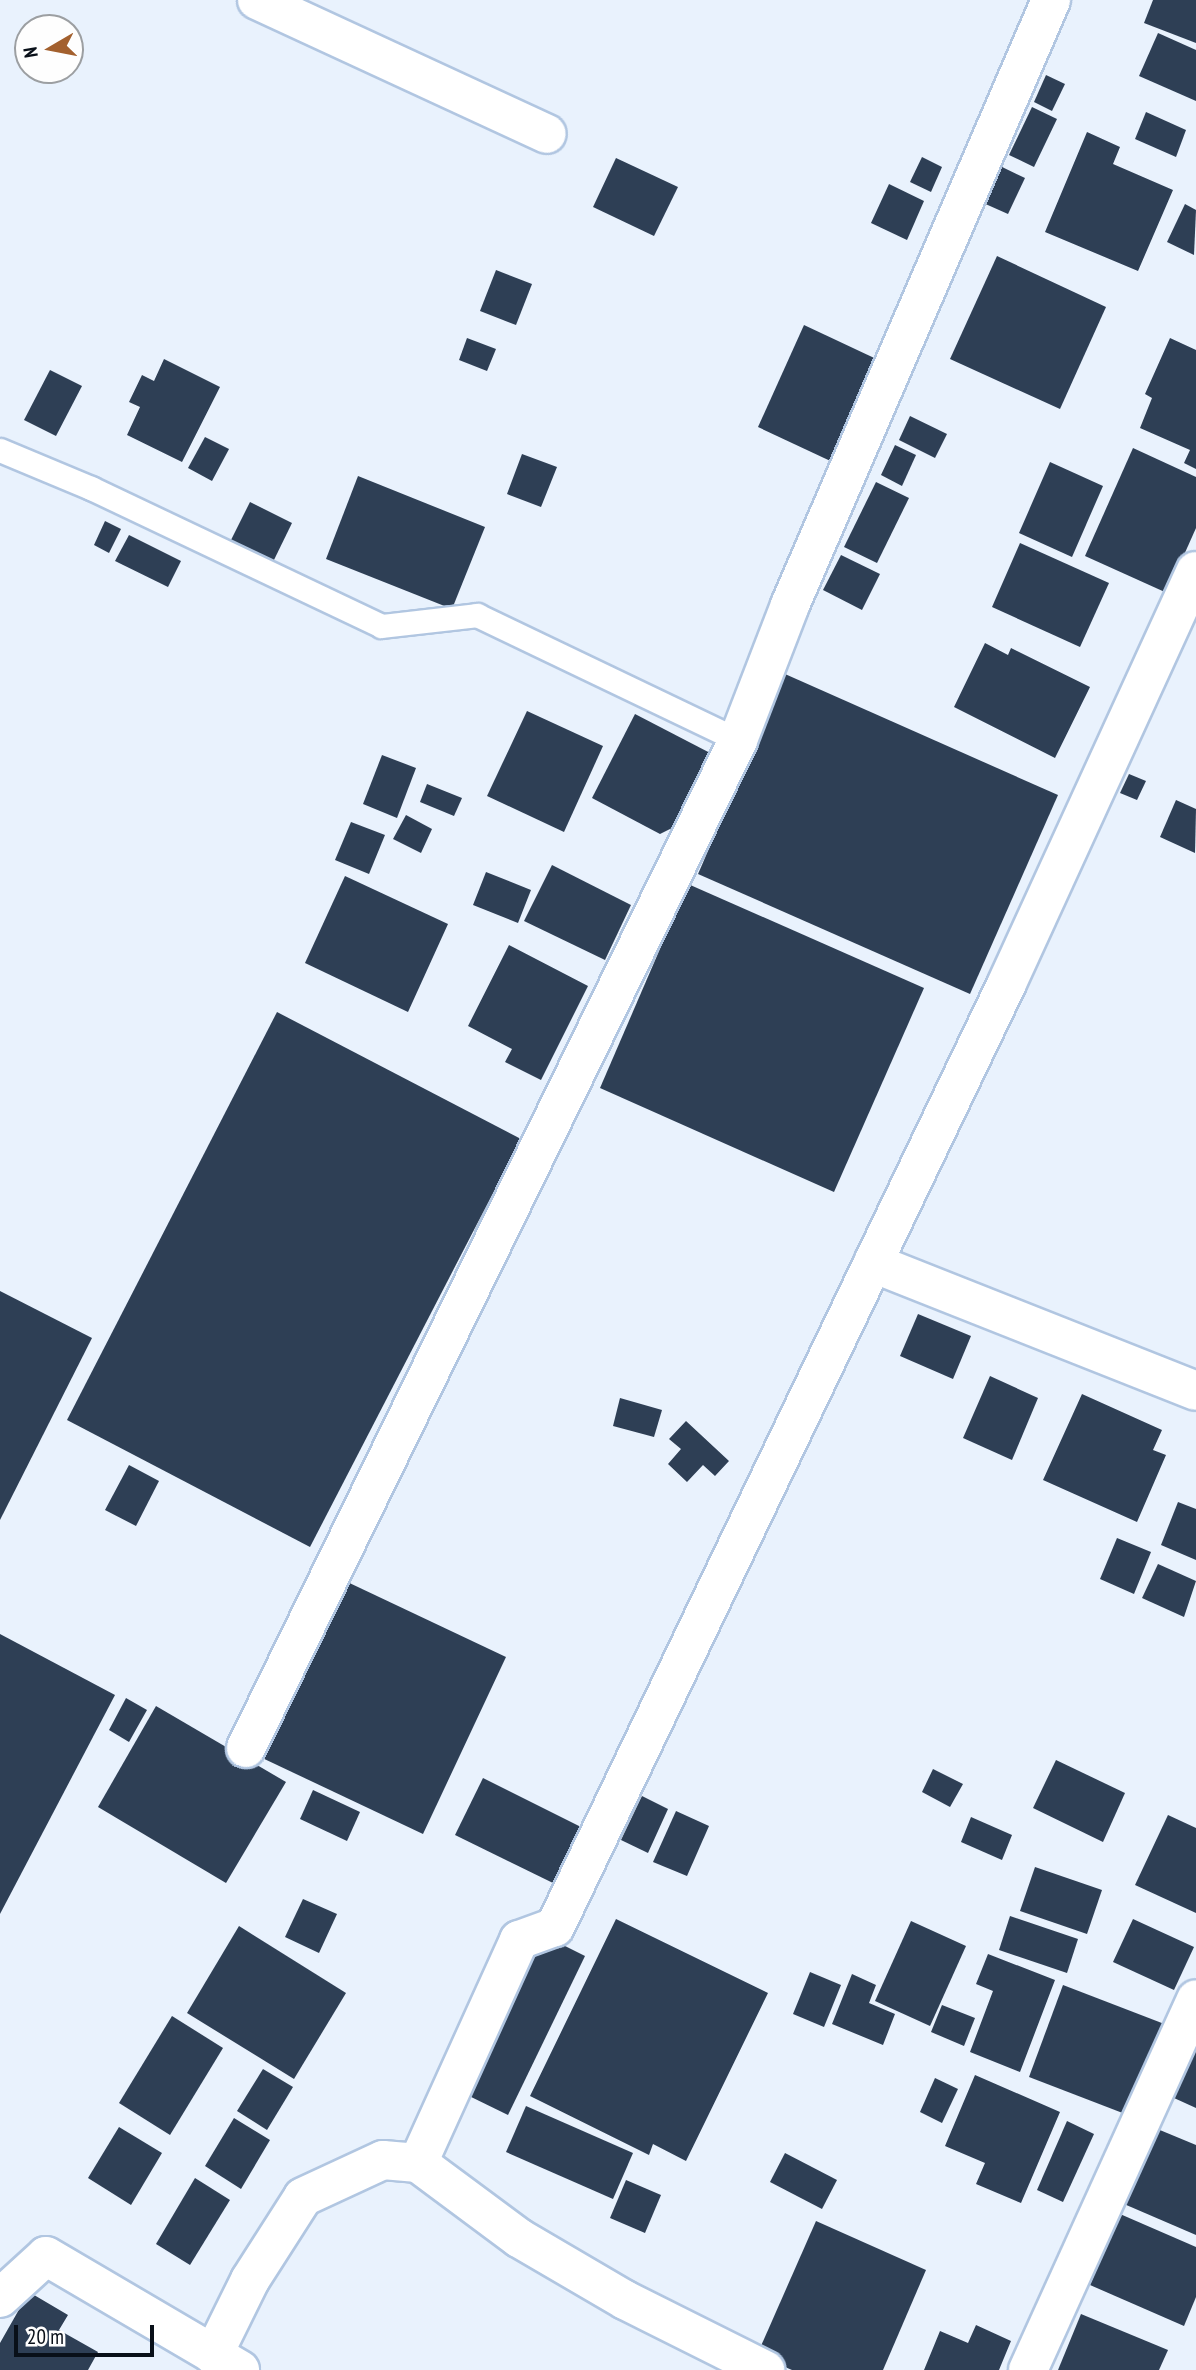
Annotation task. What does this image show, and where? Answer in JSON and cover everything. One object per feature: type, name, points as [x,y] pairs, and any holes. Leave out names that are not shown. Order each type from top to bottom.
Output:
[{"type":"street","points":[[246,1748],[738,740],[790,605],[1051,0]]},
{"type":"street","points":[[277,3],[547,134]]},
{"type":"street","points":[[418,2163],[519,1940],[555,1927],[873,1263],[1196,571]]},
{"type":"street","points":[[873,1263],[1196,1391]]},
{"type":"street","points":[[1028,2370],[1196,1998]]},
{"type":"street","points":[[0,2298],[46,2256],[226,2363],[250,2280],[303,2197],[383,2160],[418,2163],[519,2238],[625,2300],[765,2370]]},
{"type":"lane","points":[[0,450],[91,488],[381,626],[477,615],[738,740]]},
{"type":"building","points":[[1153,0],[1196,0],[1196,43],[1144,23]]},
{"type":"building","points":[[1158,33],[1196,50],[1196,101],[1139,76]]},
{"type":"building","points":[[1046,75],[1065,84],[1052,111],[1034,102]]},
{"type":"building","points":[[1032,107],[1057,119],[1034,167],[1009,155]]},
{"type":"building","points":[[1146,112],[1186,130],[1176,157],[1135,139]]},
{"type":"building","points":[[1087,132],[1120,147],[1113,164],[1173,190],[1138,271],[1045,232]]},
{"type":"building","points":[[922,157],[942,167],[931,192],[910,182]]},
{"type":"building","points":[[616,158],[678,187],[654,236],[593,207]]},
{"type":"building","points":[[998,165],[1025,178],[1008,214],[981,202]]},
{"type":"building","points":[[889,184],[924,201],[907,240],[871,223]]},
{"type":"building","points":[[1185,204],[1196,210],[1194,255],[1167,242]]},
{"type":"building","points":[[997,256],[1106,307],[1060,409],[950,359]]},
{"type":"building","points":[[496,270],[532,284],[516,325],[480,311]]},
{"type":"building","points":[[804,325],[887,364],[839,465],[758,427]]},
{"type":"building","points":[[467,338],[496,349],[487,371],[459,360]]},
{"type":"building","points":[[1170,338],[1196,350],[1196,469],[1184,463],[1190,450],[1140,428],[1152,398],[1145,394]]},
{"type":"building","points":[[164,359],[220,387],[182,462],[127,435],[140,407],[129,402],[142,375],[154,381]]},
{"type":"building","points":[[50,370],[82,386],[56,436],[24,420]]},
{"type":"building","points":[[910,416],[947,434],[935,458],[899,440]]},
{"type":"building","points":[[205,437],[229,449],[212,481],[188,468]]},
{"type":"building","points":[[895,445],[916,455],[902,486],[881,475]]},
{"type":"building","points":[[1133,448],[1196,477],[1196,528],[1167,593],[1085,556]]},
{"type":"building","points":[[522,454],[557,467],[541,507],[507,494]]},
{"type":"building","points":[[1050,462],[1103,486],[1072,557],[1019,533]]},
{"type":"building","points":[[358,476],[485,527],[452,609],[326,559]]},
{"type":"building","points":[[876,482],[909,498],[877,563],[844,547]]},
{"type":"building","points":[[250,502],[292,523],[272,564],[230,542]]},
{"type":"building","points":[[105,521],[121,529],[109,553],[94,545]]},
{"type":"building","points":[[129,535],[181,561],[168,587],[115,561]]},
{"type":"building","points":[[1020,543],[1109,583],[1080,647],[992,607]]},
{"type":"building","points":[[841,555],[880,574],[862,610],[823,590]]},
{"type":"building","points":[[985,643],[1008,655],[1011,648],[1090,687],[1055,758],[954,707]]},
{"type":"building","points":[[785,674],[1058,795],[970,994],[698,874]]},
{"type":"building","points":[[527,711],[603,746],[564,832],[487,796]]},
{"type":"building","points":[[635,714],[714,755],[678,825],[660,834],[592,798]]},
{"type":"building","points":[[382,755],[416,768],[397,818],[363,804]]},
{"type":"building","points":[[1129,774],[1146,781],[1137,800],[1120,793]]},
{"type":"building","points":[[427,784],[462,798],[454,816],[420,802]]},
{"type":"building","points":[[1176,800],[1196,809],[1195,853],[1160,837]]},
{"type":"building","points":[[406,815],[432,829],[421,853],[393,839]]},
{"type":"building","points":[[351,822],[385,835],[369,874],[335,860]]},
{"type":"building","points":[[552,865],[631,905],[605,960],[524,921]]},
{"type":"building","points":[[486,872],[531,890],[518,923],[473,905]]},
{"type":"building","points":[[345,876],[448,924],[408,1012],[305,963]]},
{"type":"building","points":[[688,884],[924,988],[834,1192],[600,1088]]},
{"type":"building","points":[[509,945],[588,986],[541,1080],[505,1062],[512,1049],[468,1026]]},
{"type":"building","points":[[277,1012],[521,1139],[310,1547],[67,1420]]},
{"type":"building","points":[[0,1291],[92,1338],[0,1520]]},
{"type":"building","points":[[918,1314],[971,1336],[953,1379],[900,1356]]},
{"type":"building","points":[[990,1376],[1038,1398],[1012,1460],[963,1438]]},
{"type":"building","points":[[1082,1394],[1162,1430],[1153,1450],[1166,1455],[1137,1522],[1043,1480]]},
{"type":"building","points":[[620,1398],[662,1410],[654,1437],[613,1426]]},
{"type":"building","points":[[686,1421],[729,1461],[715,1476],[703,1465],[687,1482],[668,1464],[681,1449],[669,1439]]},
{"type":"building","points":[[129,1465],[159,1481],[136,1526],[105,1510]]},
{"type":"building","points":[[1178,1502],[1196,1509],[1196,1560],[1161,1545]]},
{"type":"building","points":[[1117,1538],[1151,1552],[1134,1594],[1100,1579]]},
{"type":"building","points":[[1158,1564],[1196,1581],[1184,1617],[1142,1598]]},
{"type":"building","points":[[341,1579],[506,1657],[423,1834],[258,1756]]},
{"type":"building","points":[[0,1634],[115,1695],[0,1914]]},
{"type":"building","points":[[126,1698],[147,1710],[129,1742],[109,1730]]},
{"type":"building","points":[[156,1706],[286,1782],[226,1883],[98,1807]]},
{"type":"building","points":[[1056,1760],[1125,1793],[1103,1842],[1033,1808]]},
{"type":"building","points":[[933,1769],[963,1784],[950,1807],[922,1792]]},
{"type":"building","points":[[483,1778],[581,1827],[553,1883],[455,1835]]},
{"type":"building","points":[[313,1790],[360,1812],[347,1841],[300,1819]]},
{"type":"building","points":[[642,1796],[668,1809],[648,1853],[621,1840]]},
{"type":"building","points":[[676,1811],[709,1826],[687,1876],[653,1862]]},
{"type":"building","points":[[1168,1815],[1196,1828],[1196,1913],[1135,1885]]},
{"type":"building","points":[[971,1817],[1012,1835],[1002,1860],[961,1842]]},
{"type":"building","points":[[1035,1867],[1102,1890],[1087,1934],[1020,1911]]},
{"type":"building","points":[[303,1899],[337,1914],[319,1953],[285,1937]]},
{"type":"building","points":[[1010,1916],[1078,1939],[1067,1973],[999,1950]]},
{"type":"building","points":[[616,1919],[768,1993],[686,2161],[653,2144],[649,2155],[530,2096]]},
{"type":"building","points":[[1133,1919],[1194,1947],[1174,1990],[1113,1962]]},
{"type":"building","points":[[911,1921],[966,1946],[930,2026],[875,2001]]},
{"type":"building","points":[[239,1926],[346,1993],[294,2079],[187,2013]]},
{"type":"building","points":[[543,1935],[585,1956],[508,2115],[465,2094]]},
{"type":"building","points":[[988,1954],[1055,1980],[1020,2072],[970,2052],[993,1991],[976,1984]]},
{"type":"building","points":[[810,1972],[841,1985],[824,2027],[793,2014]]},
{"type":"building","points":[[852,1974],[876,1985],[869,2003],[895,2014],[883,2045],[832,2024]]},
{"type":"building","points":[[1063,1985],[1167,2025],[1133,2117],[1029,2077]]},
{"type":"building","points":[[942,2005],[975,2018],[964,2046],[931,2032]]},
{"type":"building","points":[[172,2016],[223,2048],[170,2135],[119,2103]]},
{"type":"building","points":[[1196,2050],[1196,2108],[1174,2098]]},
{"type":"building","points":[[263,2069],[293,2087],[267,2130],[237,2111]]},
{"type":"building","points":[[975,2075],[1060,2112],[1021,2203],[976,2184],[985,2163],[945,2146]]},
{"type":"building","points":[[935,2078],[958,2089],[942,2123],[920,2112]]},
{"type":"building","points":[[526,2106],[633,2153],[613,2199],[506,2152]]},
{"type":"building","points":[[234,2118],[270,2140],[241,2189],[205,2166]]},
{"type":"building","points":[[1067,2121],[1094,2134],[1063,2202],[1037,2190]]},
{"type":"building","points":[[119,2127],[162,2153],[131,2205],[88,2178]]},
{"type":"building","points":[[1155,2128],[1196,2145],[1196,2235],[1124,2204]]},
{"type":"building","points":[[785,2153],[837,2180],[822,2209],[770,2182]]},
{"type":"building","points":[[195,2178],[230,2200],[190,2265],[156,2244]]},
{"type":"building","points":[[626,2180],[661,2195],[645,2233],[610,2218]]},
{"type":"building","points":[[1120,2214],[1196,2247],[1196,2297],[1184,2326],[1090,2285]]},
{"type":"building","points":[[816,2221],[926,2270],[883,2370],[792,2370],[757,2355]]},
{"type":"building","points":[[29,2292],[68,2315],[59,2330],[98,2352],[88,2370],[0,2370],[0,2343]]},
{"type":"building","points":[[1081,2314],[1168,2350],[1159,2370],[1058,2370]]},
{"type":"building","points":[[976,2325],[1011,2341],[999,2370],[924,2370],[940,2331],[968,2343]]}]
